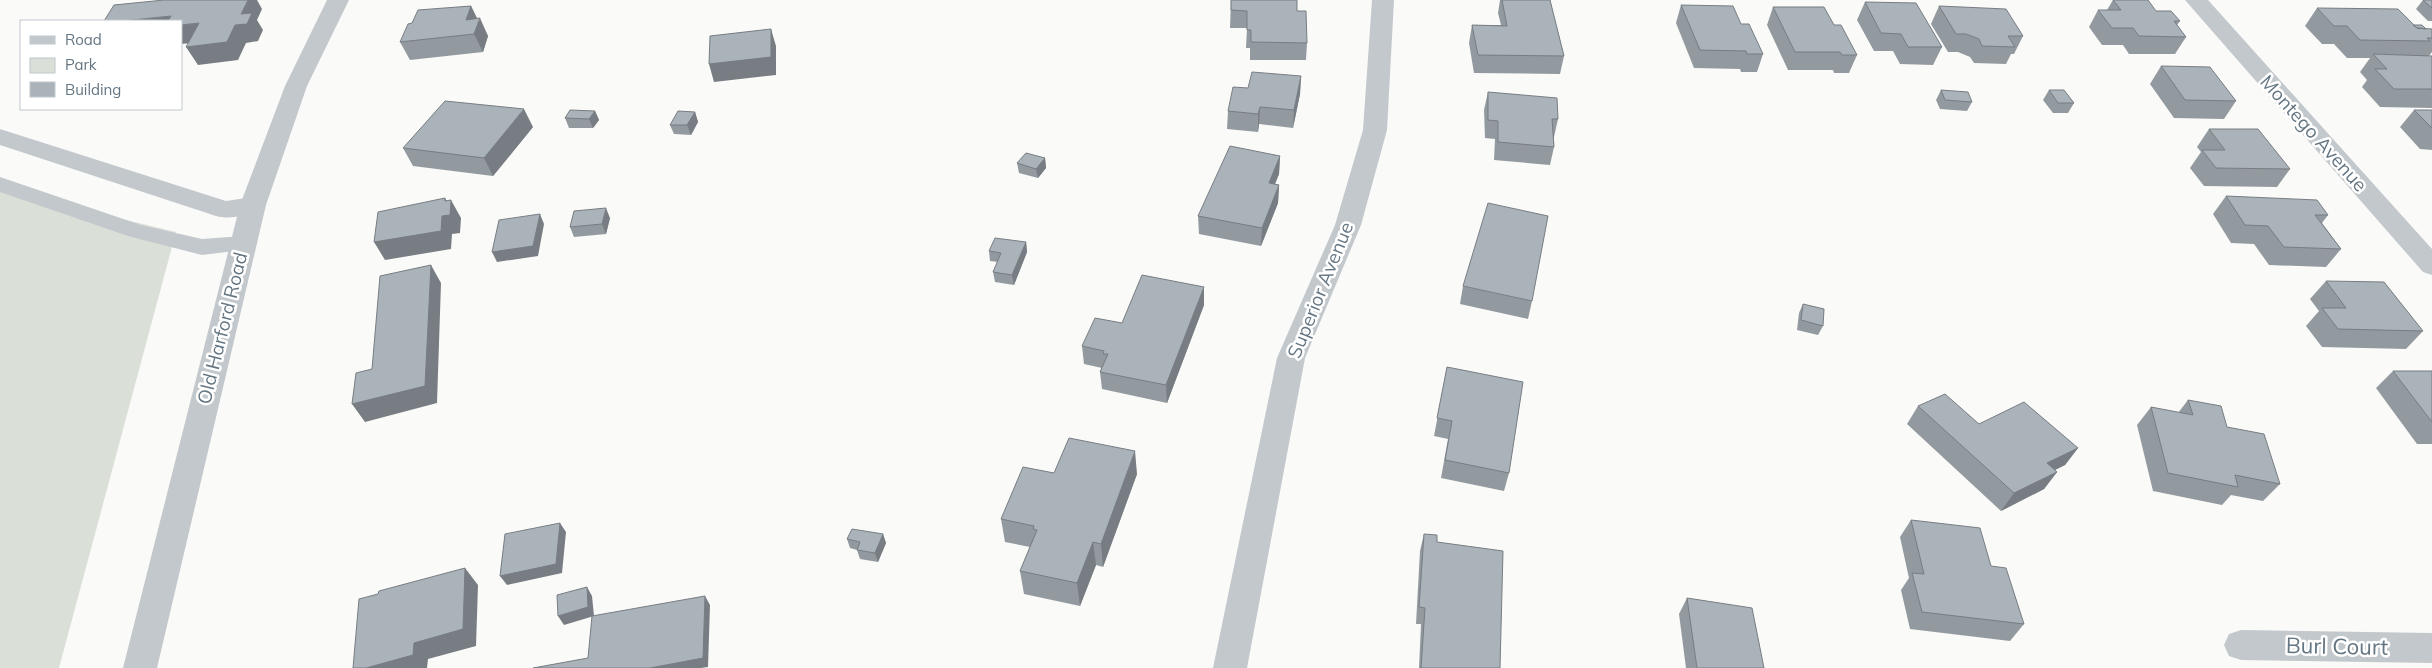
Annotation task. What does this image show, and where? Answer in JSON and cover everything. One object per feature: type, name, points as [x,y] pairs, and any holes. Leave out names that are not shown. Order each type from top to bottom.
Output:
[{"type":"street","name":"Old Harford Road","points":[[140,668],[253,205],[296,86],[338,0]]},
{"type":"street","name":"Superior Avenue","points":[[1230,668],[1291,358],[1348,225],[1375,130],[1383,0]]},
{"type":"street","name":"Montego Avenue","points":[[2196,0],[2432,266]]},
{"type":"street","points":[[0,138],[225,210],[253,205]]},
{"type":"street","name":"Burl Court","points":[[2241,645],[2432,648]]},
{"type":"lane","points":[[0,184],[136,231],[202,247],[243,244]]},
{"type":"green space","points":[[0,190],[176,232],[59,668],[0,668]]},
{"type":"building","points":[[164,0],[248,0],[241,14],[252,13],[247,24],[235,25],[227,42],[186,47],[199,23],[182,25],[182,20],[169,20],[171,16],[133,20],[105,20],[114,5]]},
{"type":"building","points":[[1231,0],[1297,0],[1297,11],[1306,11],[1307,43],[1251,42],[1251,30],[1247,30],[1247,11],[1231,10]]},
{"type":"building","points":[[1502,0],[1550,0],[1564,56],[1478,55],[1472,25],[1507,26]]},
{"type":"building","points":[[2113,0],[2148,0],[2156,11],[2171,11],[2180,21],[2174,21],[2186,37],[2139,36],[2133,28],[2112,28],[2098,10],[2121,10]]},
{"type":"building","points":[[2423,0],[2432,0],[2432,8]]},
{"type":"building","points":[[1865,2],[1916,3],[1942,47],[1908,47],[1901,34],[1881,33]]},
{"type":"building","points":[[1681,5],[1733,6],[1741,24],[1749,24],[1763,54],[1747,54],[1746,51],[1700,50]]},
{"type":"building","points":[[471,6],[466,20],[480,18],[474,34],[400,42],[408,24],[412,23],[418,10]]},
{"type":"building","points":[[1939,6],[2006,9],[2023,36],[2008,36],[2015,47],[1982,46],[1979,39],[1966,34],[1956,34]]},
{"type":"building","points":[[1773,7],[1824,7],[1834,25],[1841,25],[1857,55],[1842,55],[1840,52],[1795,52]]},
{"type":"building","points":[[2317,8],[2398,9],[2417,28],[2432,29],[2432,38],[2427,38],[2430,41],[2360,40],[2347,26],[2334,26]]},
{"type":"building","points":[[2413,25],[2422,25],[2426,29],[2417,28]]},
{"type":"building","points":[[771,29],[771,57],[709,64],[710,36]]},
{"type":"building","points":[[2373,54],[2432,56],[2432,89],[2394,89],[2375,69],[2387,69]]},
{"type":"building","points":[[2161,66],[2210,67],[2236,101],[2185,100]]},
{"type":"building","points":[[1252,72],[1301,76],[1294,110],[1260,107],[1258,114],[1228,111],[1233,87],[1248,88]]},
{"type":"building","points":[[1941,90],[1968,92],[1972,102],[1945,100]]},
{"type":"building","points":[[2049,90],[2064,90],[2074,103],[2058,103]]},
{"type":"building","points":[[1488,92],[1557,98],[1558,119],[1552,119],[1554,147],[1498,142],[1498,121],[1488,120]]},
{"type":"building","points":[[445,101],[524,109],[484,158],[403,148]]},
{"type":"building","points":[[570,110],[595,111],[589,119],[565,118]]},
{"type":"building","points":[[2414,110],[2432,110],[2432,128]]},
{"type":"building","points":[[678,111],[695,112],[687,125],[670,125]]},
{"type":"building","points":[[2209,129],[2258,129],[2290,169],[2216,168],[2202,150],[2225,150]]},
{"type":"building","points":[[1230,146],[1280,156],[1269,183],[1279,185],[1262,228],[1198,216]]},
{"type":"building","points":[[1026,153],[1045,158],[1036,169],[1017,163]]},
{"type":"building","points":[[2226,196],[2317,200],[2328,215],[2315,215],[2341,249],[2284,247],[2268,226],[2245,225]]},
{"type":"building","points":[[445,198],[445,201],[451,200],[450,215],[442,216],[441,231],[374,242],[378,212]]},
{"type":"building","points":[[1488,203],[1548,216],[1532,301],[1463,286]]},
{"type":"building","points":[[606,208],[602,224],[570,227],[574,211]]},
{"type":"building","points":[[540,214],[533,246],[492,252],[499,220]]},
{"type":"building","points":[[995,238],[1026,242],[1012,275],[993,272],[1001,253],[989,251]]},
{"type":"building","points":[[431,265],[425,386],[352,404],[356,373],[372,369],[380,276]]},
{"type":"building","points":[[1142,275],[1204,287],[1166,385],[1100,372],[1108,354],[1103,354],[1104,351],[1082,346],[1095,318],[1122,323]]},
{"type":"building","points":[[2326,281],[2384,282],[2423,331],[2338,329],[2322,308],[2346,308]]},
{"type":"building","points":[[1803,304],[1824,309],[1823,326],[1801,320]]},
{"type":"building","points":[[1447,367],[1523,382],[1509,473],[1445,460],[1452,421],[1437,418]]},
{"type":"building","points":[[2393,371],[2432,371],[2432,422]]},
{"type":"building","points":[[1945,394],[1979,424],[2024,402],[2078,448],[2047,463],[2057,472],[2014,493],[1918,406]]},
{"type":"building","points":[[2188,400],[2221,406],[2227,427],[2264,434],[2280,484],[2235,475],[2238,487],[2168,473],[2151,407],[2193,415]]},
{"type":"building","points":[[1069,438],[1135,451],[1101,544],[1093,542],[1077,583],[1020,571],[1037,530],[1033,529],[1034,526],[1001,519],[1023,467],[1054,473]]},
{"type":"building","points":[[1911,520],[1980,528],[1991,566],[2006,568],[2024,624],[1922,612],[1912,573],[1924,574]]},
{"type":"building","points":[[560,523],[556,564],[500,576],[505,534]]},
{"type":"building","points":[[852,529],[883,534],[875,553],[857,550],[860,542],[847,539]]},
{"type":"building","points":[[1424,534],[1437,535],[1437,542],[1503,551],[1500,668],[1421,668],[1425,608],[1419,607]]},
{"type":"building","points":[[465,568],[463,629],[414,643],[413,655],[366,668],[353,668],[359,599],[378,594],[379,591]]},
{"type":"building","points":[[587,587],[588,607],[558,616],[557,595]]},
{"type":"building","points":[[705,596],[703,658],[650,668],[533,668],[588,658],[592,616]]},
{"type":"building","points":[[1687,598],[1752,608],[1764,668],[1697,668]]}]
